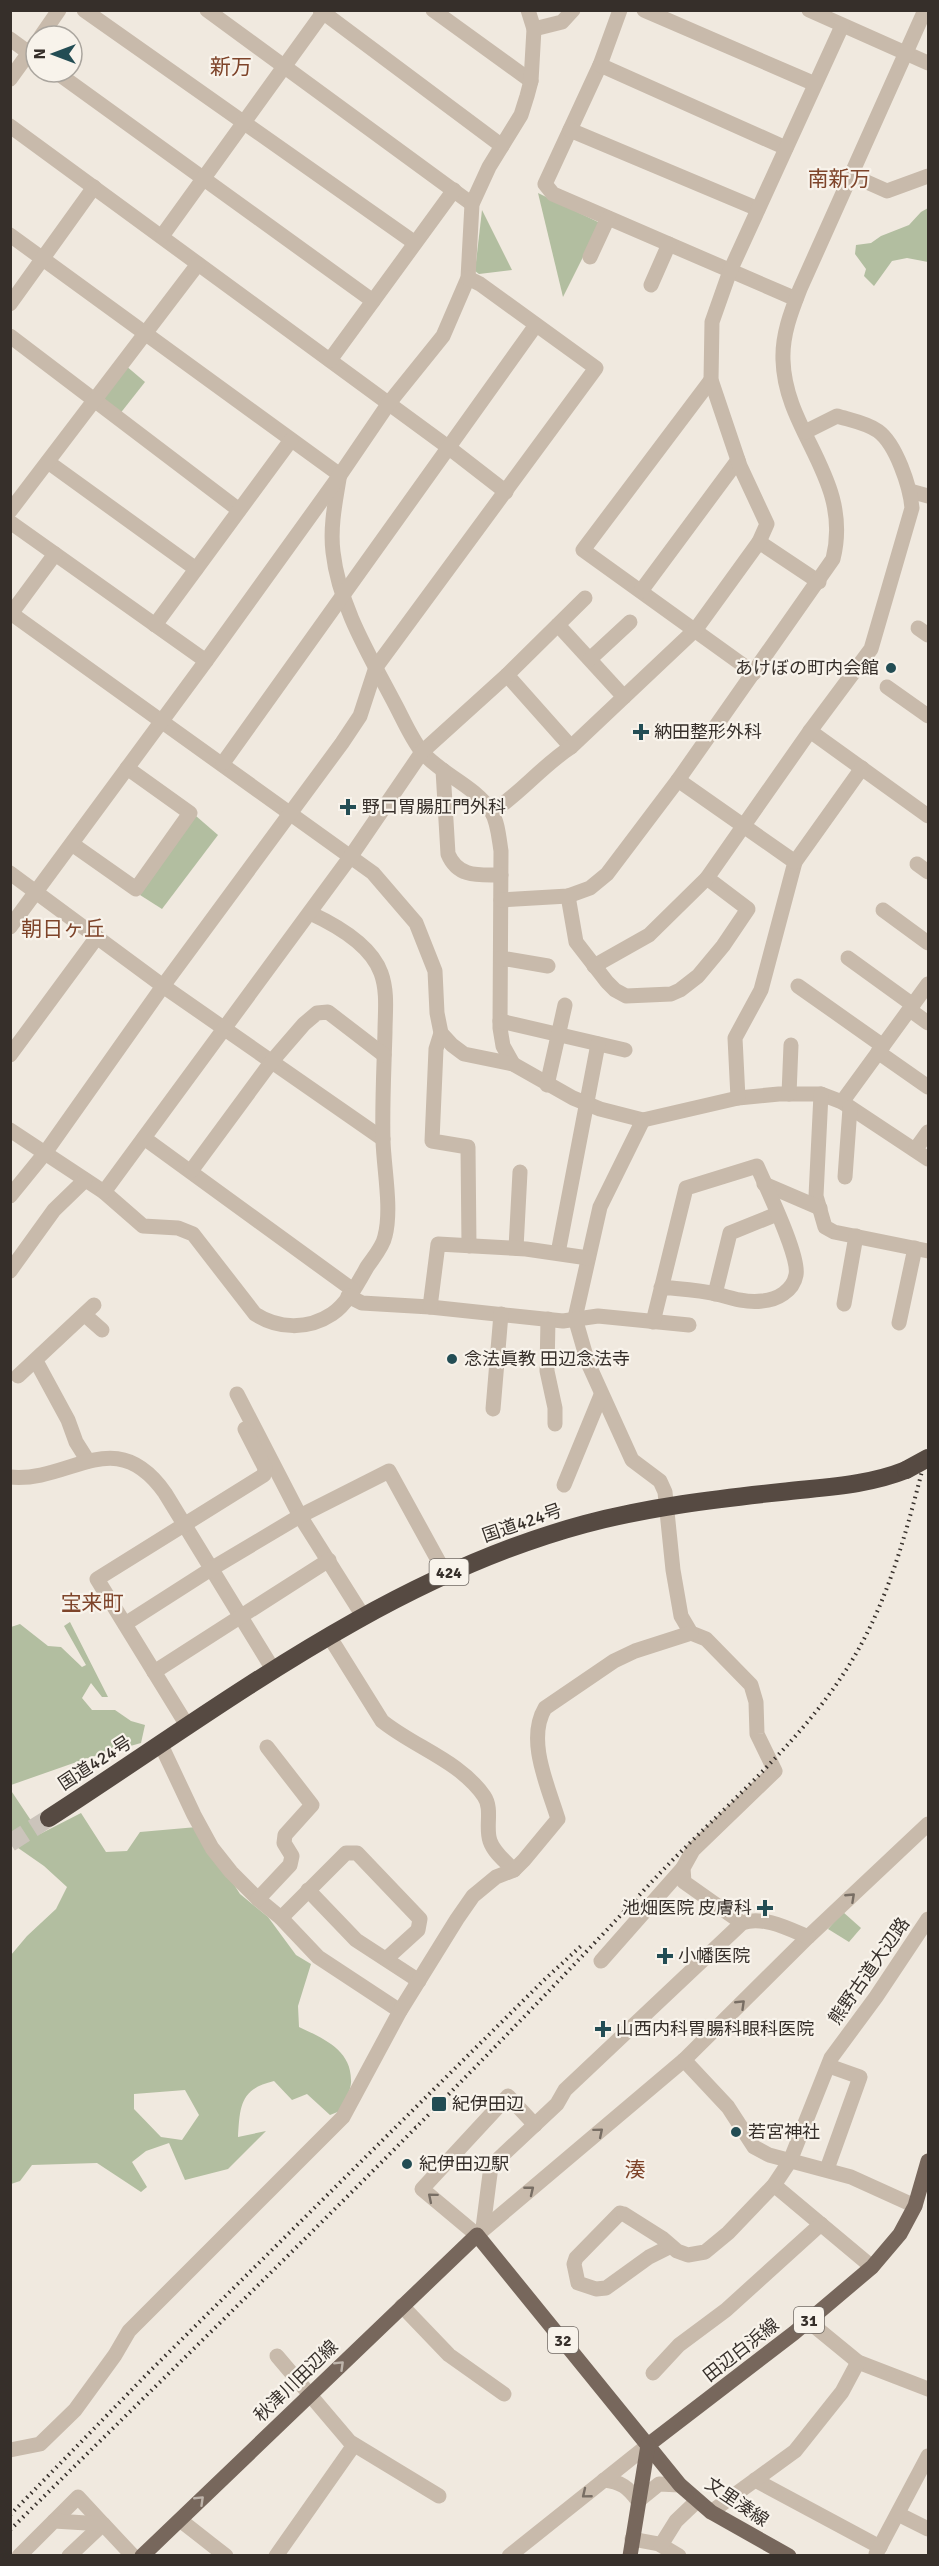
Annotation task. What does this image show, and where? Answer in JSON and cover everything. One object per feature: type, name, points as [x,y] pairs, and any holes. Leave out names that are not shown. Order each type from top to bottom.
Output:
[{"type":"highway","name":"国道424号","points":[[49,1818],[329,1636],[397,1597],[445,1573],[540,1537],[586,1524],[666,1506],[852,1484],[888,1477],[928,1458]]},
{"type":"main road","name":"田辺白浜線","points":[[648,2445],[725,2388],[872,2267],[900,2234],[915,2206],[928,2161]]},
{"type":"main road","name":"秋津川田辺線","points":[[142,2556],[480,2231]]},
{"type":"main road","name":"32","points":[[480,2231],[648,2445]]},
{"type":"main road","name":"文里湊線","points":[[648,2445],[680,2485],[697,2501],[711,2512],[789,2556]]},
{"type":"main road","points":[[630,2556],[648,2445]]},
{"type":"street","points":[[49,24],[59,10]]},
{"type":"street","points":[[84,10],[415,243]]},
{"type":"street","points":[[207,10],[472,204]]},
{"type":"street","points":[[433,10],[531,81]]},
{"type":"street","points":[[10,927],[206,662],[389,403],[443,336],[468,278],[472,204],[489,167],[520,115],[531,81],[534,29],[528,10]]},
{"type":"street","points":[[534,29],[562,22],[573,10]]},
{"type":"street","points":[[620,10],[600,65],[545,184],[553,194],[796,299]]},
{"type":"street","points":[[644,10],[815,84]]},
{"type":"street","points":[[809,10],[928,63]]},
{"type":"street","points":[[501,900],[568,896],[590,888],[607,874],[678,780],[833,559],[838,539],[838,516],[832,492],[787,387],[783,360],[785,331],[796,299],[926,10]]},
{"type":"street","points":[[162,236],[323,11],[502,146]]},
{"type":"street","points":[[492,812],[513,799],[557,756],[571,747],[696,629],[759,542],[767,524],[738,460],[711,380],[712,322],[730,271],[842,26]]},
{"type":"street","points":[[10,39],[24,46]]},
{"type":"street","points":[[10,79],[24,63]]},
{"type":"street","points":[[600,65],[786,148]]},
{"type":"street","points":[[73,84],[373,301]]},
{"type":"street","points":[[10,126],[389,403],[506,492]]},
{"type":"street","points":[[570,130],[758,209]]},
{"type":"street","points":[[851,175],[887,191],[928,176]]},
{"type":"street","points":[[10,304],[94,187]]},
{"type":"street","points":[[330,360],[454,190]]},
{"type":"street","points":[[590,257],[608,218]]},
{"type":"street","points":[[10,236],[340,475]]},
{"type":"street","points":[[651,285],[669,244]]},
{"type":"street","points":[[10,511],[198,264]]},
{"type":"street","points":[[10,1196],[45,1153],[163,986],[360,716],[376,668],[596,368],[480,284],[468,278]]},
{"type":"street","points":[[223,764],[537,325]]},
{"type":"street","points":[[10,336],[239,510]]},
{"type":"street","points":[[711,380],[583,550],[696,629],[754,673]]},
{"type":"street","points":[[594,966],[649,935],[707,878],[810,731],[871,649],[912,508],[910,491],[891,445],[878,430],[837,416],[805,432]]},
{"type":"street","points":[[155,625],[291,440]]},
{"type":"street","points":[[641,591],[738,460]]},
{"type":"street","points":[[48,462],[195,569]]},
{"type":"street","points":[[340,475],[333,519],[332,550],[343,596],[376,668],[422,752],[476,794],[492,812],[501,851],[500,1021],[503,1046],[513,1064]]},
{"type":"street","points":[[910,491],[928,496]]},
{"type":"street","points":[[10,522],[206,662]]},
{"type":"street","points":[[759,542],[819,582]]},
{"type":"street","points":[[54,554],[11,615],[351,856],[390,891],[416,923],[435,971],[437,1013],[441,1033],[436,1049],[432,1141],[468,1148],[469,1246]]},
{"type":"street","points":[[104,1192],[310,913],[422,752],[507,675],[585,598]]},
{"type":"street","points":[[590,659],[630,622]]},
{"type":"street","points":[[558,625],[624,697]]},
{"type":"street","points":[[507,675],[571,747]]},
{"type":"street","points":[[895,686],[928,716]]},
{"type":"street","points":[[810,731],[928,816]]},
{"type":"street","points":[[72,844],[136,890],[190,813],[127,768]]},
{"type":"street","points":[[738,1098],[735,1038],[761,990],[795,862],[862,768]]},
{"type":"street","points":[[443,770],[448,854],[452,863],[465,873],[501,875]]},
{"type":"street","points":[[678,780],[795,862]]},
{"type":"street","points":[[10,873],[163,986],[383,1139]]},
{"type":"street","points":[[568,896],[576,942],[615,990],[626,996],[671,994],[698,976],[723,946],[748,909],[707,878]]},
{"type":"street","points":[[883,910],[928,943]]},
{"type":"street","points":[[10,1130],[104,1192],[143,1226],[178,1227],[193,1234],[255,1314],[272,1324],[310,1324],[333,1314],[351,1293],[385,1239],[387,1222],[383,1139],[385,990],[375,962],[361,946],[329,922],[310,913]]},
{"type":"street","points":[[10,1055],[97,937]]},
{"type":"street","points":[[501,958],[548,966]]},
{"type":"street","points":[[848,958],[928,1023]]},
{"type":"street","points":[[845,1176],[846,1105],[881,1049],[928,984]]},
{"type":"street","points":[[798,986],[928,1087]]},
{"type":"street","points":[[547,1085],[565,1005]]},
{"type":"street","points":[[191,1171],[272,1061],[304,1024],[317,1013],[328,1012],[384,1055]]},
{"type":"street","points":[[500,1021],[625,1050]]},
{"type":"street","points":[[441,1033],[464,1054],[513,1064],[547,1085],[586,1103],[643,1120],[738,1098],[821,1094],[846,1105],[928,1159]]},
{"type":"street","points":[[558,1253],[597,1044]]},
{"type":"street","points":[[789,1094],[791,1045]]},
{"type":"street","points":[[821,1094],[816,1196],[825,1227],[834,1232],[922,1250],[899,1323]]},
{"type":"street","points":[[601,1961],[683,1868],[693,1850],[775,1771],[757,1734],[756,1702],[751,1685],[706,1640],[691,1633],[681,1616],[673,1570],[665,1492],[660,1481],[632,1460],[600,1395],[575,1318],[600,1207],[643,1120]]},
{"type":"street","points":[[915,1150],[928,1132]]},
{"type":"street","points":[[144,1138],[191,1171],[362,1303],[430,1307],[563,1321],[597,1316],[689,1325]]},
{"type":"street","points":[[653,1322],[661,1287],[686,1188],[757,1167],[795,1262],[796,1275],[785,1294],[760,1302],[727,1299],[715,1294],[661,1287]]},
{"type":"street","points":[[516,1248],[520,1172]]},
{"type":"street","points":[[10,1271],[54,1210],[86,1180]]},
{"type":"street","points":[[764,1184],[820,1208]]},
{"type":"street","points":[[715,1294],[730,1233],[777,1214]]},
{"type":"street","points":[[844,1304],[856,1236]]},
{"type":"street","points":[[430,1307],[438,1244],[516,1248],[588,1258]]},
{"type":"street","points":[[18,1376],[89,1310],[102,1330]]},
{"type":"street","points":[[494,1410],[501,1314]]},
{"type":"street","points":[[548,1319],[547,1371],[555,1408],[555,1424]]},
{"type":"street","points":[[36,1361],[68,1420],[76,1442],[88,1461]]},
{"type":"street","points":[[237,1394],[300,1516],[363,1616]]},
{"type":"street","points":[[564,1485],[600,1395]]},
{"type":"street","points":[[188,1727],[97,1579],[264,1475],[265,1468],[244,1429]]},
{"type":"street","points":[[10,1477],[22,1478],[46,1474],[100,1458],[123,1460],[140,1467],[155,1479],[274,1671]]},
{"type":"street","points":[[125,1624],[300,1516],[389,1471],[445,1573]]},
{"type":"street","points":[[154,1672],[329,1560]]},
{"type":"street","points":[[10,2450],[40,2444],[75,2410],[129,2331],[343,2118],[400,2012],[473,1896],[496,1877],[514,1870],[547,1835],[558,1819],[541,1759],[538,1720],[544,1708],[614,1661],[635,1651],[691,1633]]},
{"type":"street","points":[[329,1636],[382,1721],[442,1760],[482,1793],[488,1807],[490,1844],[514,1870]]},
{"type":"street","points":[[161,1745],[212,1848],[231,1872],[318,1958],[400,2012]]},
{"type":"street","points":[[258,1899],[290,1865],[292,1856],[284,1843],[285,1835],[312,1805],[267,1747]]},
{"type":"street","points":[[480,2231],[684,2060],[808,1937],[928,1824]]},
{"type":"street","points":[[280,1918],[346,1853],[357,1853],[420,1919],[418,1930],[386,1959]]},
{"type":"street","points":[[683,1868],[684,1882],[742,1923]]},
{"type":"street","points":[[308,1890],[356,1940],[419,1982]]},
{"type":"street","points":[[480,2231],[491,2166],[557,2104],[565,2091],[742,1923],[752,1919],[781,1926],[808,1937]]},
{"type":"street","name":"熊野古道大辺路","points":[[671,2246],[649,2257],[606,2289],[596,2289],[578,2283],[574,2264],[576,2258],[622,2214],[688,2255],[705,2252],[728,2233],[774,2185],[790,2161],[831,2058],[876,1997],[928,1919]]},
{"type":"street","points":[[684,2060],[728,2107],[754,2147],[769,2155],[851,2177],[915,2206]]},
{"type":"street","points":[[827,2169],[860,2077],[829,2066]]},
{"type":"street","points":[[480,2231],[422,2189],[508,2096],[535,2125]]},
{"type":"street","points":[[774,2185],[872,2267]]},
{"type":"street","points":[[486,2195],[489,2204],[506,2209]]},
{"type":"street","points":[[653,2373],[679,2345],[726,2310],[821,2224]]},
{"type":"street","points":[[402,2306],[449,2355],[504,2394]]},
{"type":"street","points":[[808,2321],[858,2362],[928,2389]]},
{"type":"street","points":[[277,2356],[354,2445],[439,2496]]},
{"type":"street","points":[[711,2512],[795,2451],[842,2392],[858,2362]]},
{"type":"street","points":[[276,2556],[354,2445]]},
{"type":"street","points":[[509,2556],[648,2445]]},
{"type":"street","points":[[755,2480],[878,2551],[928,2456]]},
{"type":"street","points":[[603,2480],[616,2481],[627,2486],[638,2501],[659,2484],[680,2485]]},
{"type":"street","points":[[29,2552],[78,2496],[133,2556]]},
{"type":"street","points":[[661,2545],[676,2522],[697,2501]]},
{"type":"street","points":[[898,2514],[928,2529]]},
{"type":"street","points":[[180,2520],[226,2556]]},
{"type":"street","points":[[54,2522],[103,2524]]},
{"type":"street","points":[[69,2556],[103,2524]]},
{"type":"street","points":[[632,2539],[661,2545],[679,2556]]},
{"type":"green space","points":[[538,193],[600,223],[563,297]]},
{"type":"green space","points":[[928,208],[928,262],[907,258],[892,261],[874,286],[864,276],[866,269],[855,254],[856,245],[871,243],[881,236],[909,225]]},
{"type":"green space","points":[[482,210],[512,270],[479,274],[475,271]]},
{"type":"green space","points":[[125,365],[145,382],[119,415],[98,399]]},
{"type":"green space","points":[[196,816],[218,835],[162,909],[140,895]]},
{"type":"green space","points":[[70,1622],[108,1697],[102,1697],[91,1683],[82,1698],[92,1710],[115,1710],[131,1721],[145,1725],[141,1743],[88,1758],[11,1785],[11,1627],[20,1624],[48,1646],[61,1647],[82,1667],[86,1665],[64,1626]]},
{"type":"green space","points":[[10,1789],[40,1834],[81,1813],[106,1852],[127,1851],[140,1832],[197,1827],[240,1894],[268,1917],[296,1955],[311,1964],[298,2006],[299,2027],[326,2040],[346,2060],[350,2069],[351,2084],[340,2111],[330,2115],[307,2094],[292,2100],[274,2081],[254,2089],[244,2100],[238,2137],[266,2131],[228,2169],[185,2180],[169,2143],[146,2151],[132,2162],[147,2187],[141,2192],[97,2163],[32,2165],[20,2181],[11,2184],[11,1955],[27,1936],[56,1909],[67,1887],[44,1866],[11,1843]],"holes":[[[185,2090],[199,2115],[182,2140],[161,2137],[134,2109],[134,2094]]]},
{"type":"green space","points":[[843,1912],[861,1928],[849,1942],[828,1929]]},
{"type":"tunnel","points":[[10,1843],[49,1818]]},
{"type":"railway","points":[[10,2530],[490,2052],[671,1861],[776,1757],[825,1701],[861,1644],[886,1590],[913,1506],[928,1448]]},
{"type":"railway","points":[[10,2515],[150,2371],[581,1946]]},
{"type":"place","name":"あけぼの町内会館","points":[[891,668]]},
{"type":"place","name":"納田整形外科","points":[[641,732]]},
{"type":"place","name":"野口胃腸肛門外科","points":[[348,807]]},
{"type":"place","name":"念法眞教 田辺念法寺","points":[[452,1359]]},
{"type":"place","name":"池畑医院 皮膚科","points":[[765,1908]]},
{"type":"place","name":"小幡医院","points":[[665,1956]]},
{"type":"place","name":"山西内科胃腸科眼科医院","points":[[603,2029]]},
{"type":"place","name":"紀伊田辺","points":[[439,2104]]},
{"type":"place","name":"若宮神社","points":[[736,2132]]},
{"type":"place","name":"紀伊田辺駅","points":[[407,2164]]},
{"type":"district","name":"新万","points":[[231,67]]},
{"type":"district","name":"南新万","points":[[839,179]]},
{"type":"district","name":"朝日ヶ丘","points":[[63,929]]},
{"type":"district","name":"宝来町","points":[[92,1603]]},
{"type":"district","name":"湊","points":[[635,2170]]}]
